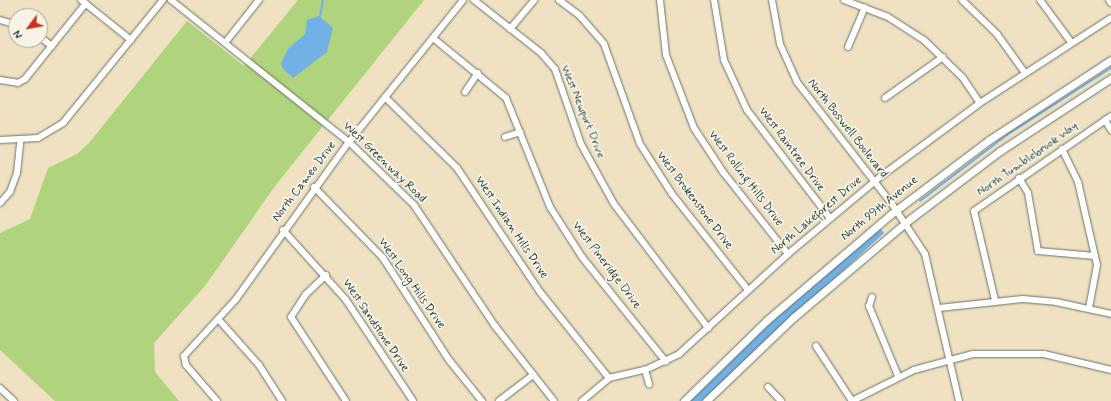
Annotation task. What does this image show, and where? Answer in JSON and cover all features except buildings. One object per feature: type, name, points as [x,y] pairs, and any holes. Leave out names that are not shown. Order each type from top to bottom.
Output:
[{"type":"main road","name":"North 99th Avenue","points":[[684,401],[767,320],[896,209],[989,140],[1111,60]]},
{"type":"main road","points":[[706,401],[794,317],[906,222],[1000,151],[1111,78]]},
{"type":"street","points":[[0,140],[20,142],[45,135],[63,123],[163,0]]},
{"type":"street","name":"West Greenway Road","points":[[171,0],[349,142],[414,205],[495,326],[554,401]]},
{"type":"street","points":[[225,43],[259,0]]},
{"type":"street","name":"North Cameo Drive","points":[[217,401],[184,360],[219,320],[314,187],[463,0]]},
{"type":"street","name":"West Newport Drive","points":[[474,0],[510,30],[542,53],[555,69],[581,144],[614,204],[708,328]]},
{"type":"street","points":[[510,30],[534,0]]},
{"type":"street","name":"West Brokenstone Drive","points":[[559,0],[580,16],[604,44],[640,144],[672,194],[748,290]]},
{"type":"street","name":"West Rolling Hills Drive","points":[[660,0],[666,55],[694,128],[723,172],[788,254]]},
{"type":"street","name":"West Raintree Drive","points":[[714,0],[724,60],[747,110],[830,218]]},
{"type":"street","name":"North Boswell Boulevard","points":[[772,0],[780,44],[797,82],[906,222],[929,265],[959,401]]},
{"type":"street","points":[[844,0],[865,7],[910,29],[943,57],[980,103]]},
{"type":"street","points":[[962,0],[997,34],[1025,72]]},
{"type":"street","points":[[1040,0],[1071,42]]},
{"type":"street","points":[[0,80],[18,84],[52,46],[84,2],[130,40]]},
{"type":"street","points":[[848,47],[865,7]]},
{"type":"street","name":"North Lakeforest Drive","points":[[582,401],[609,378],[645,370],[666,362],[708,328],[788,254],[875,182],[980,103],[1071,42],[1111,18]]},
{"type":"street","name":"West Pineridge Drive","points":[[433,38],[478,73],[506,98],[558,219],[582,257],[666,362]]},
{"type":"street","points":[[48,43],[52,46]]},
{"type":"street","points":[[885,98],[943,57]]},
{"type":"street","points":[[465,92],[478,73]]},
{"type":"street","name":"West Indian Hills Drive","points":[[385,97],[457,168],[540,292],[609,378]]},
{"type":"street","points":[[1108,118],[1111,130]]},
{"type":"street","name":"North Tumblebrook Way","points":[[995,300],[974,211],[1019,178],[1108,118]]},
{"type":"street","points":[[505,137],[520,132]]},
{"type":"street","points":[[0,203],[10,192],[17,173],[20,142]]},
{"type":"street","points":[[1062,149],[1078,182],[1095,256],[1089,308]]},
{"type":"street","points":[[1019,178],[1028,193],[1038,251],[1095,256]]},
{"type":"street","name":"West Long Hills Drive","points":[[314,187],[382,258],[449,360],[482,401]]},
{"type":"street","name":"West Sandstone Drive","points":[[283,230],[326,275],[413,401]]},
{"type":"street","points":[[326,275],[306,294],[291,317],[346,401]]},
{"type":"street","points":[[872,297],[869,306],[898,376]]},
{"type":"street","points":[[939,308],[995,300],[1030,300],[1089,308],[1111,314]]},
{"type":"street","points":[[219,320],[259,365],[282,401]]},
{"type":"street","points":[[816,346],[852,401],[898,376],[950,359],[1003,352],[1044,354],[1111,370]]},
{"type":"street","points":[[645,370],[649,384]]},
{"type":"street","points":[[499,401],[533,375]]},
{"type":"street","points":[[0,388],[14,401]]},
{"type":"street","points":[[768,388],[781,401]]},
{"type":"green space","points":[[298,0],[424,0],[275,186],[205,286],[154,343],[155,372],[179,401],[55,401],[0,350],[0,233],[30,219],[48,168],[77,154],[89,143],[187,21],[244,66]]},
{"type":"water","points":[[319,16],[333,28],[327,52],[293,78],[283,69],[281,63],[288,49],[305,34],[307,20]]},
{"type":"water","points":[[879,227],[884,233],[702,401],[687,401],[763,327]]},
{"type":"waterway","points":[[320,17],[323,0]]},
{"type":"waterway","points":[[920,201],[1007,135],[1111,68]]}]
